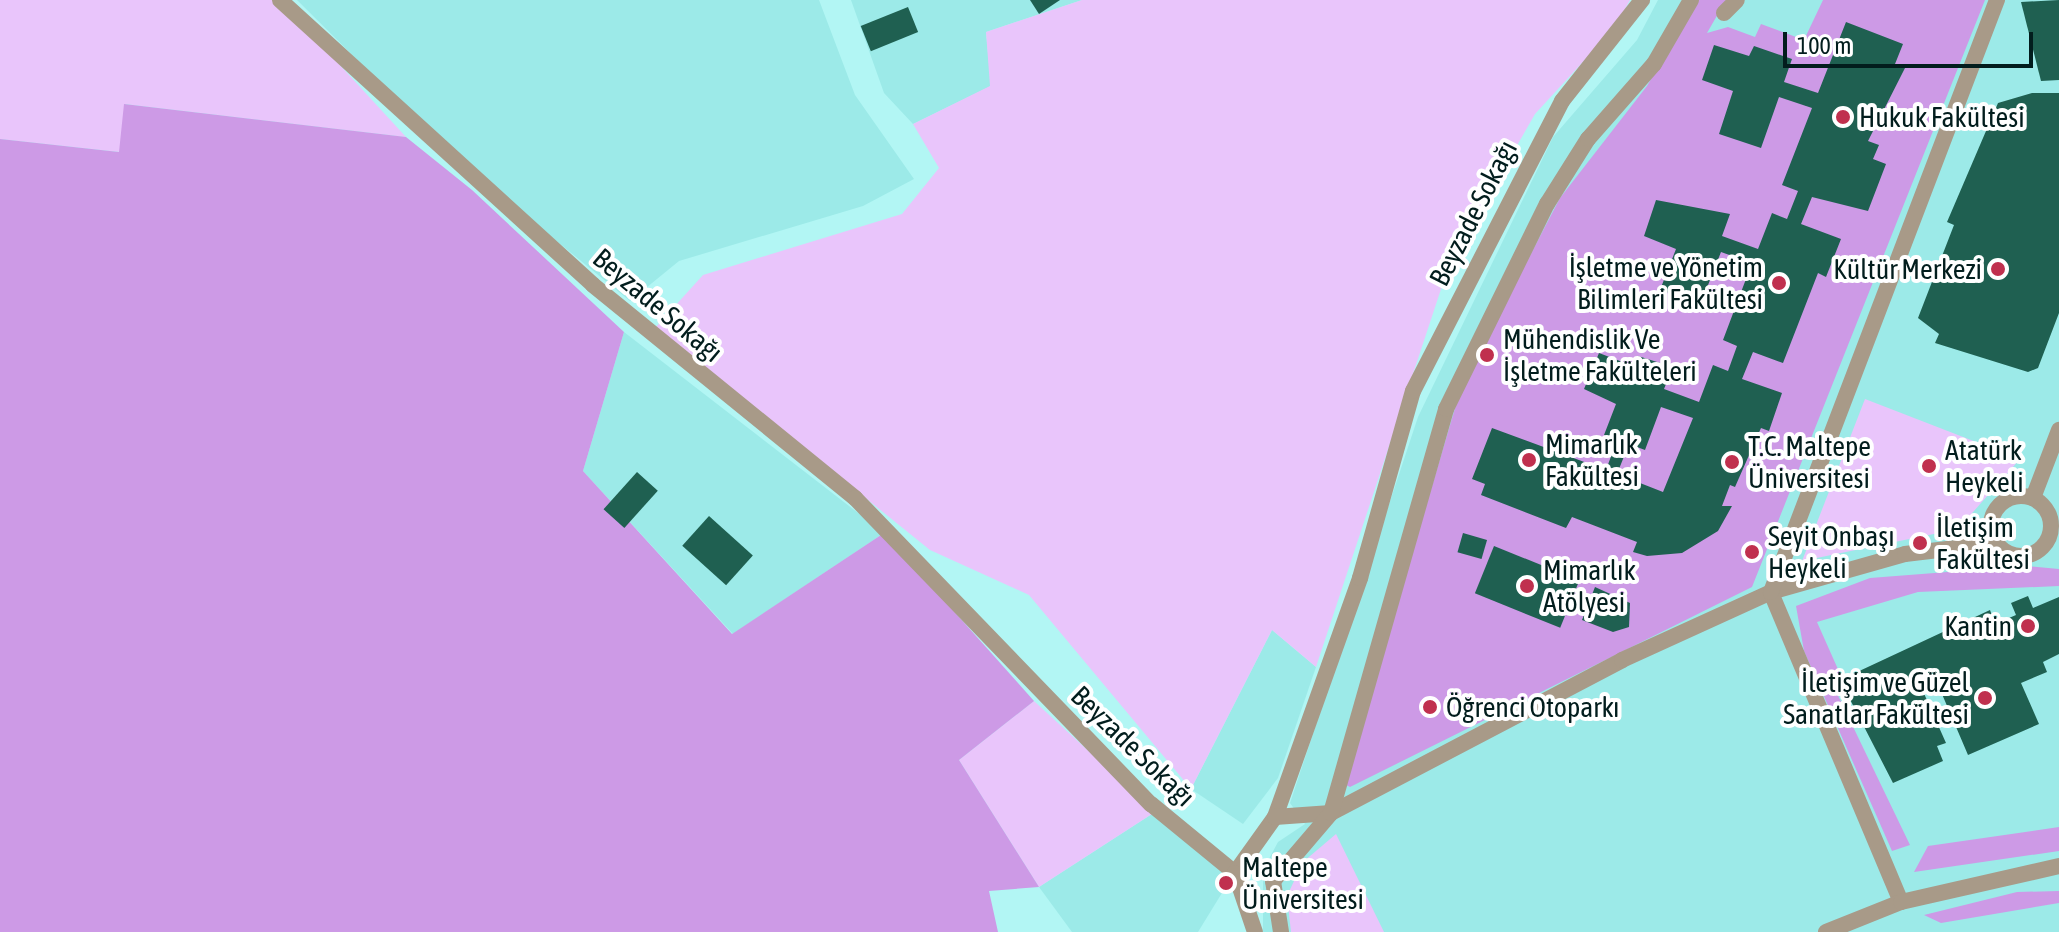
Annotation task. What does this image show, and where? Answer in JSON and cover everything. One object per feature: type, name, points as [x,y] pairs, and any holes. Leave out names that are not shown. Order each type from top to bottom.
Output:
[{"type":"street","name":"Beyzade Sokağı","points":[[280,0],[593,285],[855,498],[1140,793],[1235,873],[1275,817],[1360,578],[1413,391],[1562,101],[1642,0]]},
{"type":"street","points":[[1331,813],[1446,409],[1547,204],[1588,139],[1654,64],[1691,0]]},
{"type":"street","points":[[1724,13],[1737,0]]},
{"type":"street","points":[[1901,902],[1771,592],[1997,0]]},
{"type":"street","points":[[2033,498],[2059,430]]},
{"type":"street","points":[[1281,932],[1273,881],[1331,813],[1622,660],[1771,592],[1905,554],[1997,543],[2018,555],[2053,542],[2050,516],[2033,498]]},
{"type":"street","points":[[1997,543],[1992,518],[2001,504],[2033,498]]},
{"type":"street","points":[[1275,817],[1331,813]]},
{"type":"street","points":[[1826,932],[1901,902],[2059,866]]},
{"type":"street","points":[[1235,873],[1255,932]]},
{"type":"shaded area","points":[[0,0],[280,0],[406,137],[125,104],[120,152],[0,139]]},
{"type":"shaded area","points":[[297,0],[819,0],[855,95],[914,179],[863,206],[679,261],[630,301],[461,163]]},
{"type":"shaded area","points":[[851,0],[1082,0],[986,32],[991,86],[913,124],[884,93]]},
{"type":"shaded area","points":[[1082,0],[1630,0],[1615,27],[1535,114],[1449,265],[1316,667],[1272,630],[1191,789],[1029,595],[930,550],[655,328],[703,275],[902,214],[939,168],[913,124],[990,86],[986,32]]},
{"type":"shaded area","name":"T.C. Maltepe Üniversitesi","points":[[1658,0],[2059,0],[2059,932],[1263,932],[1263,870],[1278,842],[1305,824],[1290,803],[1418,417],[1553,137],[1637,40]]},
{"type":"shaded area","points":[[1697,0],[1726,0],[1707,33],[1728,27],[1755,37],[1761,24],[1804,40],[1823,0],[1985,0],[1752,587],[1350,787],[1344,784],[1461,388],[1560,198],[1647,86]]},
{"type":"shaded area","points":[[124,104],[406,137],[472,190],[624,332],[583,471],[732,634],[884,533],[1034,701],[959,760],[1039,887],[989,891],[998,932],[0,932],[0,139],[119,152]]},
{"type":"shaded area","points":[[624,332],[884,533],[733,634],[583,471]]},
{"type":"shaded area","points":[[1865,399],[2020,459],[1958,529],[1802,561]]},
{"type":"shaded area","points":[[2025,566],[2059,569],[2059,586],[1918,592],[1817,622],[1841,676],[1831,681],[1910,845],[1892,851],[1804,651],[1796,606],[1870,578]]},
{"type":"shaded area","points":[[1272,630],[1316,667],[1278,778],[1243,824],[1191,789]]},
{"type":"shaded area","points":[[1034,701],[1155,812],[1039,887],[959,760]]},
{"type":"shaded area","points":[[1155,812],[1233,875],[1198,932],[1072,932],[1039,887]]},
{"type":"shaded area","points":[[2059,827],[2059,851],[1914,872],[1928,846]]},
{"type":"shaded area","points":[[1336,834],[1384,932],[1291,932],[1287,896],[1303,862]]},
{"type":"shaded area","points":[[2059,891],[2059,903],[1941,923],[1924,915],[2017,892]]},
{"type":"building","points":[[1030,0],[1060,0],[1039,14]]},
{"type":"building","points":[[2059,0],[2059,80],[2041,81],[2021,2]]},
{"type":"building","points":[[908,7],[918,32],[871,51],[861,26]]},
{"type":"building","points":[[1846,22],[1903,44],[1895,64],[1905,68],[1868,141],[1879,145],[1873,159],[1886,164],[1868,211],[1812,197],[1801,224],[1841,239],[1826,277],[1818,273],[1783,363],[1753,352],[1742,379],[1782,393],[1769,431],[1761,428],[1735,487],[1730,485],[1722,506],[1732,506],[1718,531],[1682,553],[1647,556],[1633,552],[1637,542],[1572,517],[1566,528],[1481,495],[1485,484],[1472,479],[1492,428],[1606,470],[1617,440],[1604,435],[1616,404],[1584,389],[1599,353],[1633,366],[1638,356],[1673,367],[1664,389],[1699,402],[1713,365],[1728,371],[1737,346],[1723,340],[1752,263],[1721,252],[1701,303],[1660,290],[1676,249],[1644,236],[1656,200],[1730,214],[1722,236],[1758,249],[1772,213],[1787,219],[1798,191],[1782,185],[1812,108],[1779,97],[1761,148],[1719,134],[1733,91],[1702,80],[1714,45],[1749,56],[1754,46],[1792,59],[1784,82],[1818,93]],"holes":[[[1661,407],[1693,418],[1663,492],[1617,474],[1629,444],[1645,450]]]},
{"type":"building","name":"Kültür Merkezi","points":[[2032,93],[2059,93],[2059,313],[2038,368],[2028,372],[1935,343],[1939,334],[1918,318],[1954,225],[1947,222],[1998,103]]},
{"type":"building","points":[[637,472],[658,491],[624,528],[604,509]]},
{"type":"building","points":[[709,516],[753,555],[726,585],[682,546]]},
{"type":"building","points":[[1463,533],[1487,540],[1482,559],[1457,552]]},
{"type":"building","name":"Mimarlık Atölyesi","points":[[1494,546],[1579,580],[1560,628],[1475,593]]},
{"type":"building","points":[[1595,587],[1630,603],[1629,627],[1613,632],[1582,620]]},
{"type":"building","points":[[2028,596],[2033,608],[2059,597],[2059,654],[2043,662],[2047,672],[2021,683],[2039,724],[1968,755],[1933,673],[1918,680],[1946,743],[1937,746],[1943,761],[1893,783],[1840,680],[1990,610],[1995,624],[2016,615],[2011,603]]},
{"type":"place","name":"Hukuk Fakültesi","points":[[1843,117]]},
{"type":"place","name":"Kültür Merkezi","points":[[1998,269]]},
{"type":"place","name":"İşletme ve Yönetim Bilimleri Fakültesi","points":[[1779,283]]},
{"type":"place","name":"Mühendislik Ve İşletme Fakülteleri","points":[[1487,355]]},
{"type":"place","name":"Mimarlık Fakültesi","points":[[1529,460]]},
{"type":"place","name":"T.C. Maltepe Üniversitesi","points":[[1732,462]]},
{"type":"place","name":"Atatürk Heykeli","points":[[1929,466]]},
{"type":"place","name":"İletişim Fakültesi","points":[[1920,543]]},
{"type":"place","name":"Seyit Onbaşı Heykeli","points":[[1752,552]]},
{"type":"place","name":"Mimarlık Atölyesi","points":[[1527,586]]},
{"type":"place","name":"Kantin","points":[[2028,626]]},
{"type":"place","name":"İletişim ve Güzel Sanatlar Fakültesi","points":[[1985,698]]},
{"type":"place","name":"Öğrenci Otoparkı","points":[[1430,707]]},
{"type":"place","name":"Maltepe Üniversitesi","points":[[1226,883]]}]
